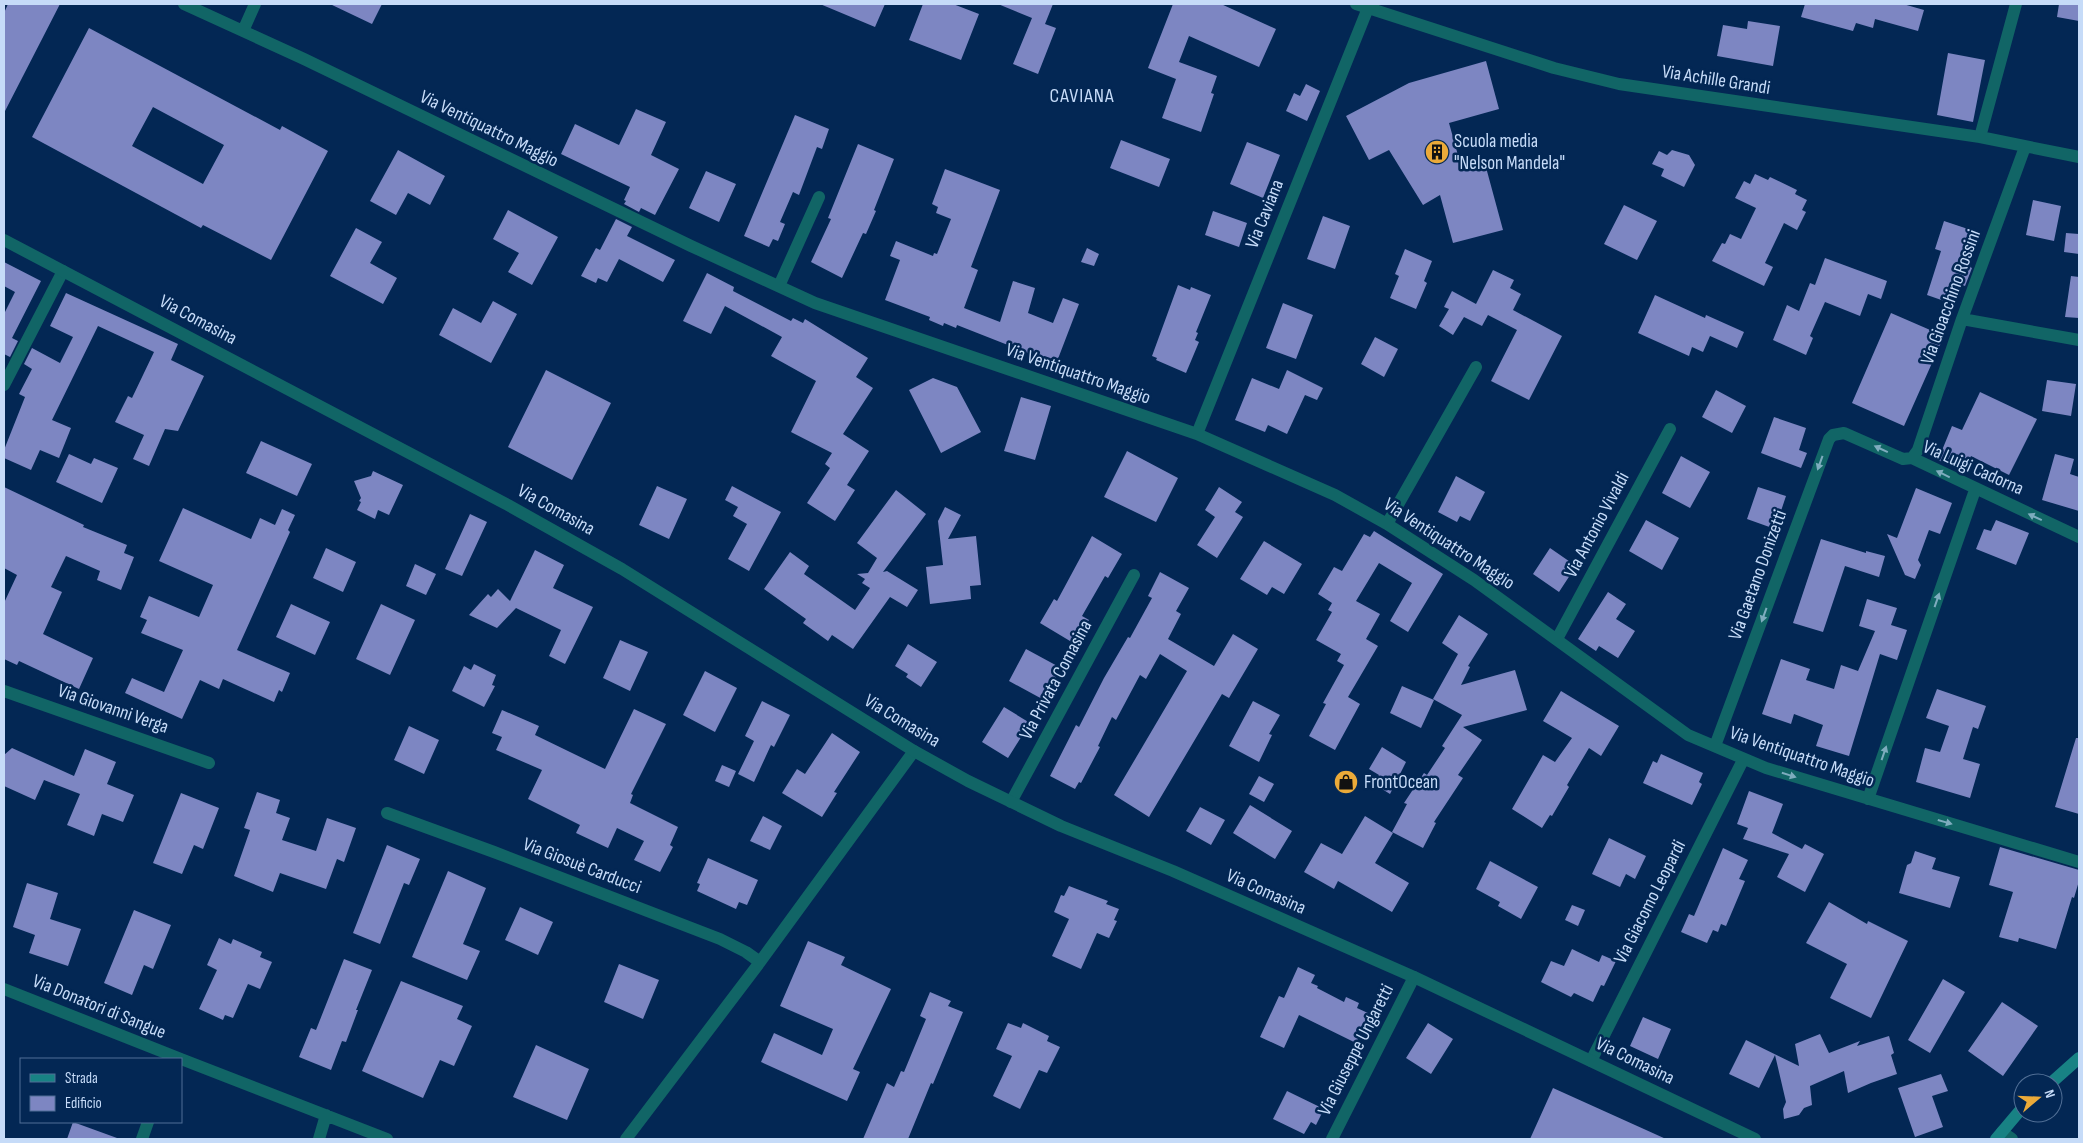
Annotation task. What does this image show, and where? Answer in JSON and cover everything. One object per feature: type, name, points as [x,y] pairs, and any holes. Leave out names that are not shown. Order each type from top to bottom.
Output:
[{"type":"main road","points":[[2062,1073],[2079,1058]]},
{"type":"main road","points":[[2003,1137],[2013,1122]]},
{"type":"street","name":"Via Ventiquattro Maggio","points":[[184,4],[502,157],[824,306],[1197,434],[1336,495],[1387,524],[1474,580],[1688,735],[1743,760],[2079,862]]},
{"type":"street","points":[[242,31],[255,4]]},
{"type":"street","points":[[1980,137],[2016,4]]},
{"type":"street","name":"Via Achille Grandi","points":[[1362,6],[1554,68],[1619,84],[1980,137],[2079,158]]},
{"type":"street","name":"Via Caviana","points":[[1197,434],[1362,6]]},
{"type":"street","name":"Via Gioacchino Rossini","points":[[1912,458],[1918,450],[1962,319],[2025,147]]},
{"type":"street","points":[[779,286],[819,197]]},
{"type":"street","name":"Via Comasina","points":[[4,240],[508,505],[622,569],[914,750],[968,781],[1061,826],[1173,871],[1414,978],[1755,1139]]},
{"type":"street","points":[[4,385],[63,271]]},
{"type":"street","points":[[1962,319],[2079,340]]},
{"type":"street","points":[[1387,524],[1476,367]]},
{"type":"street","name":"Via Antonio Vivaldi","points":[[1558,639],[1670,429]]},
{"type":"street","name":"Via Gaetano Donizetti","points":[[1715,746],[1829,439],[1839,433],[1850,435]]},
{"type":"street","name":"Via Luigi Cadorna","points":[[1850,435],[1903,459],[1912,458],[1975,490],[2079,537]]},
{"type":"street","points":[[1868,799],[1975,490]]},
{"type":"street","name":"Via Privata Comasina","points":[[1011,802],[1134,575]]},
{"type":"street","name":"Via Giovanni Verga","points":[[4,691],[209,763]]},
{"type":"street","points":[[626,1139],[760,962],[914,750]]},
{"type":"street","name":"Via Giacomo Leopardi","points":[[1591,1061],[1743,760]]},
{"type":"street","name":"Via Giosuè Carducci","points":[[387,813],[720,939],[746,952],[760,962]]},
{"type":"street","name":"Via Giuseppe Ungaretti","points":[[1332,1139],[1414,978]]},
{"type":"street","name":"Via Donatori di Sangue","points":[[4,989],[176,1058]]},
{"type":"street","name":"Via Donatori di Sangue","points":[[182,1060],[387,1139]]},
{"type":"street","points":[[319,1139],[326,1115]]},
{"type":"street","points":[[142,1139],[148,1123]]},
{"type":"building","points":[[8,4],[60,4],[4,113],[4,13]]},
{"type":"building","points":[[330,4],[382,4],[372,24]]},
{"type":"building","points":[[820,4],[885,4],[875,27]]},
{"type":"building","points":[[923,4],[953,4],[979,14],[961,60],[909,40]]},
{"type":"building","points":[[998,4],[1053,4],[1045,24],[1056,28],[1038,74],[1013,64],[1032,18]]},
{"type":"building","points":[[1173,4],[1221,4],[1276,29],[1259,67],[1189,36],[1179,62],[1217,76],[1211,93],[1214,94],[1201,132],[1162,118],[1176,79],[1148,68]]},
{"type":"building","points":[[1805,4],[1903,4],[1924,10],[1918,31],[1875,19],[1873,28],[1856,23],[1853,31],[1801,17]]},
{"type":"building","points":[[2059,4],[2079,4],[2079,21],[2057,17]]},
{"type":"building","points":[[1748,21],[1780,26],[1773,66],[1717,56],[1723,25],[1747,29]]},
{"type":"building","points":[[89,28],[280,130],[282,126],[328,151],[271,260],[203,225],[201,228],[32,137]],"holes":[[[153,107],[224,145],[203,184],[132,146]]]},
{"type":"building","points":[[1948,53],[1985,60],[1973,122],[1937,115]]},
{"type":"building","name":"Scuola media \"Nelson Mandela\"","points":[[1486,61],[1499,109],[1449,123],[1461,166],[1484,160],[1503,230],[1453,243],[1440,195],[1423,205],[1389,150],[1369,160],[1346,116],[1409,83]]},
{"type":"building","points":[[1306,84],[1320,91],[1307,121],[1286,111],[1294,93],[1300,96]]},
{"type":"building","points":[[636,109],[666,122],[651,155],[679,169],[655,215],[641,208],[639,212],[624,204],[630,187],[561,154],[575,124],[619,145]]},
{"type":"building","points":[[795,115],[829,129],[822,149],[817,147],[799,195],[793,192],[780,222],[785,224],[778,241],[773,239],[769,247],[744,236]]},
{"type":"building","points":[[1121,140],[1170,159],[1159,187],[1110,168]]},
{"type":"building","points":[[1247,142],[1280,155],[1263,198],[1230,184]]},
{"type":"building","points":[[858,144],[894,159],[866,234],[863,233],[842,278],[811,262],[831,219],[828,218]]},
{"type":"building","points":[[398,150],[445,176],[430,205],[408,193],[396,215],[370,201]]},
{"type":"building","points":[[1672,150],[1689,155],[1695,165],[1684,187],[1661,176],[1664,169],[1652,164],[1659,151],[1667,155]]},
{"type":"building","points":[[945,169],[1000,190],[971,267],[978,270],[964,308],[1000,322],[1013,281],[1035,288],[1028,313],[1053,323],[1063,298],[1079,304],[1056,364],[957,325],[956,328],[944,323],[943,326],[929,320],[930,317],[885,300],[900,260],[890,256],[896,241],[933,256],[934,253],[937,254],[951,219],[936,213],[938,207],[932,204]]},
{"type":"building","points":[[706,171],[736,184],[719,222],[689,208]]},
{"type":"building","points":[[1755,174],[1768,180],[1770,177],[1797,190],[1795,194],[1807,200],[1802,210],[1806,212],[1797,230],[1784,223],[1765,263],[1773,267],[1764,286],[1712,261],[1722,243],[1725,244],[1730,234],[1741,239],[1756,208],[1735,198],[1744,181],[1750,184]]},
{"type":"building","points":[[2033,200],[2061,206],[2054,241],[2026,235]]},
{"type":"building","points":[[1624,205],[1657,221],[1637,260],[1604,244]]},
{"type":"building","points":[[508,210],[558,237],[532,285],[508,272],[519,253],[493,239]]},
{"type":"building","points":[[1213,211],[1247,223],[1239,247],[1205,235]]},
{"type":"building","points":[[1323,216],[1350,226],[1335,269],[1307,259]]},
{"type":"building","points":[[616,219],[632,227],[627,236],[675,260],[663,282],[619,259],[607,282],[598,278],[596,283],[581,276],[596,248],[600,250]]},
{"type":"building","points":[[1944,221],[1974,231],[1966,256],[1972,258],[1970,267],[1972,268],[1965,286],[1956,283],[1950,303],[1927,295],[1941,251],[1935,249]]},
{"type":"building","points":[[356,228],[382,242],[370,263],[397,278],[383,304],[330,276]]},
{"type":"building","points":[[2066,233],[2079,234],[2079,254],[2064,252]]},
{"type":"building","points":[[1087,248],[1099,254],[1094,266],[1081,262]]},
{"type":"building","points":[[1405,249],[1432,261],[1424,281],[1427,283],[1416,309],[1390,298],[1399,276],[1395,274]]},
{"type":"building","points":[[1825,258],[1887,281],[1881,299],[1868,294],[1860,316],[1825,302],[1810,336],[1813,338],[1806,355],[1773,340],[1787,305],[1799,311],[1810,283],[1815,285]]},
{"type":"building","points":[[4,262],[41,281],[12,338],[18,341],[10,357],[4,354],[4,314],[15,292],[4,286]]},
{"type":"building","points":[[1493,270],[1514,280],[1510,288],[1521,294],[1513,310],[1562,336],[1529,400],[1491,381],[1517,330],[1488,315],[1482,326],[1464,317],[1453,335],[1439,326],[1449,309],[1444,307],[1452,291],[1476,304]]},
{"type":"building","points":[[707,273],[734,287],[733,291],[791,321],[793,318],[803,323],[805,319],[868,358],[856,377],[873,388],[843,434],[869,451],[847,485],[855,490],[835,521],[807,503],[830,468],[825,464],[832,453],[791,432],[816,381],[771,356],[782,337],[725,306],[711,334],[683,321]]},
{"type":"building","points":[[2071,276],[2079,277],[2079,318],[2065,317]]},
{"type":"building","points":[[1178,285],[1190,290],[1191,287],[1211,295],[1196,332],[1198,333],[1195,340],[1199,342],[1186,373],[1156,360],[1157,358],[1152,356]]},
{"type":"building","points":[[66,293],[178,344],[171,360],[204,376],[178,431],[165,429],[149,466],[133,459],[144,435],[115,422],[128,396],[132,398],[154,352],[98,326],[52,420],[71,428],[59,458],[40,450],[31,470],[4,458],[4,450],[25,397],[19,394],[32,369],[24,364],[32,348],[60,363],[73,337],[50,326]]},
{"type":"building","points":[[1655,295],[1705,318],[1706,315],[1744,332],[1737,348],[1710,336],[1703,352],[1692,347],[1689,356],[1638,333]]},
{"type":"building","points":[[493,301],[517,314],[491,363],[439,335],[453,308],[481,323]]},
{"type":"building","points":[[1283,303],[1313,315],[1296,359],[1266,348]]},
{"type":"building","points":[[1891,313],[1944,336],[1904,426],[1852,403]]},
{"type":"building","points":[[1375,337],[1398,349],[1384,377],[1361,364]]},
{"type":"building","points":[[546,370],[611,403],[572,480],[508,447]]},
{"type":"building","points":[[1287,370],[1323,388],[1317,400],[1305,395],[1287,434],[1268,425],[1265,432],[1235,420],[1252,378],[1279,389]]},
{"type":"building","points":[[933,378],[957,387],[981,432],[941,453],[909,390]]},
{"type":"building","points":[[2047,380],[2076,384],[2071,416],[2042,411]]},
{"type":"building","points":[[1716,390],[1746,406],[1732,433],[1702,417]]},
{"type":"building","points":[[1980,392],[2037,419],[2009,475],[1971,456],[1964,472],[1938,460],[1952,426],[1962,430]]},
{"type":"building","points":[[1021,397],[1051,406],[1035,460],[1004,451]]},
{"type":"building","points":[[1774,417],[1806,428],[1799,450],[1807,453],[1801,468],[1761,453]]},
{"type":"building","points":[[261,441],[312,464],[297,496],[246,473]]},
{"type":"building","points":[[1127,451],[1178,478],[1156,522],[1104,497]]},
{"type":"building","points":[[69,454],[91,464],[94,458],[118,468],[102,503],[56,482]]},
{"type":"building","points":[[2055,454],[2074,459],[2070,474],[2079,477],[2079,511],[2042,500]]},
{"type":"building","points":[[1681,456],[1710,472],[1690,508],[1662,493]]},
{"type":"building","points":[[373,471],[403,485],[389,515],[378,510],[375,519],[357,510],[361,498],[354,481],[371,476]]},
{"type":"building","points":[[1456,476],[1485,492],[1470,521],[1460,516],[1457,522],[1438,512]]},
{"type":"building","points":[[657,486],[687,499],[669,539],[639,525]]},
{"type":"building","points":[[732,486],[781,512],[749,571],[728,559],[747,524],[733,516],[738,507],[725,500]]},
{"type":"building","points":[[4,487],[84,525],[83,527],[127,545],[124,553],[134,557],[121,590],[97,580],[100,571],[66,556],[51,587],[62,592],[43,634],[93,658],[79,689],[19,661],[17,665],[4,659],[4,603],[17,575],[4,568]]},
{"type":"building","points":[[1219,487],[1242,502],[1235,512],[1243,517],[1217,558],[1197,545],[1215,517],[1205,510]]},
{"type":"building","points":[[1758,487],[1786,496],[1775,529],[1747,519]]},
{"type":"building","points":[[1916,488],[1952,503],[1940,534],[1929,530],[1918,560],[1921,565],[1915,579],[1905,575],[1887,534],[1897,538]]},
{"type":"building","points":[[896,490],[926,514],[883,572],[887,571],[918,590],[907,607],[890,597],[853,649],[832,635],[828,641],[803,623],[806,619],[764,589],[790,552],[809,566],[804,574],[855,610],[870,588],[862,583],[865,579],[857,574],[868,573],[877,558],[857,543]]},
{"type":"building","points":[[945,507],[961,515],[948,539],[976,536],[981,585],[970,586],[971,599],[930,604],[926,567],[943,565],[938,521]]},
{"type":"building","points":[[183,508],[251,539],[260,518],[275,525],[282,509],[295,515],[288,530],[290,532],[237,650],[290,673],[282,692],[279,690],[274,702],[223,679],[219,689],[200,680],[182,719],[125,693],[132,678],[164,692],[183,650],[141,633],[147,620],[140,617],[149,596],[199,617],[213,585],[159,561]]},
{"type":"building","points":[[470,514],[487,522],[462,576],[445,569]]},
{"type":"building","points":[[1646,520],[1679,538],[1662,570],[1629,551]]},
{"type":"building","points":[[1996,520],[2029,533],[2016,565],[1976,549],[1984,529],[1991,531]]},
{"type":"building","points":[[1374,531],[1443,574],[1408,632],[1390,621],[1412,583],[1379,563],[1356,601],[1380,614],[1366,639],[1378,646],[1348,697],[1360,704],[1335,750],[1309,736],[1326,704],[1323,703],[1344,665],[1337,661],[1341,654],[1316,640],[1332,612],[1328,610],[1332,603],[1318,594],[1334,567],[1342,571],[1364,534],[1370,537]]},
{"type":"building","points":[[1092,536],[1122,554],[1108,578],[1105,576],[1082,616],[1089,620],[1075,644],[1040,623],[1054,599],[1057,601]]},
{"type":"building","points":[[1821,539],[1866,553],[1866,551],[1885,556],[1879,577],[1845,566],[1823,632],[1793,623]]},
{"type":"building","points":[[1264,541],[1302,564],[1284,594],[1272,587],[1267,595],[1240,579]]},
{"type":"building","points":[[326,548],[356,562],[343,592],[313,578]]},
{"type":"building","points":[[1550,548],[1576,566],[1559,592],[1533,574]]},
{"type":"building","points":[[535,550],[564,565],[553,588],[593,607],[565,664],[549,656],[561,630],[516,608],[497,628],[469,615],[488,594],[491,597],[498,589],[510,601]]},
{"type":"building","points":[[415,564],[436,574],[426,595],[406,586]]},
{"type":"building","points":[[1160,572],[1189,588],[1176,611],[1181,614],[1168,639],[1214,666],[1233,634],[1258,649],[1229,698],[1222,694],[1149,817],[1114,795],[1187,671],[1160,654],[1146,679],[1140,675],[1116,720],[1112,717],[1098,746],[1100,747],[1081,783],[1079,782],[1075,789],[1050,776],[1076,725],[1079,727],[1104,678],[1128,637],[1130,638],[1152,598],[1148,596]]},
{"type":"building","points":[[1608,592],[1626,604],[1616,619],[1635,631],[1618,658],[1599,646],[1596,651],[1578,639]]},
{"type":"building","points":[[1867,599],[1897,608],[1891,625],[1907,630],[1897,660],[1880,654],[1849,756],[1816,746],[1823,725],[1794,714],[1791,724],[1762,714],[1781,659],[1810,669],[1806,680],[1834,689],[1841,665],[1858,671],[1875,631],[1859,626]]},
{"type":"building","points":[[291,604],[330,622],[315,655],[276,637]]},
{"type":"building","points":[[381,604],[415,620],[390,675],[356,659]]},
{"type":"building","points":[[1459,615],[1488,634],[1468,666],[1470,667],[1461,685],[1515,670],[1527,710],[1463,727],[1482,740],[1458,775],[1463,778],[1434,822],[1436,823],[1423,848],[1392,832],[1407,804],[1404,803],[1424,773],[1427,775],[1445,748],[1442,746],[1462,715],[1433,699],[1458,654],[1442,643]]},
{"type":"building","points":[[620,640],[648,652],[630,691],[603,678]]},
{"type":"building","points":[[908,644],[937,662],[921,687],[906,677],[908,674],[895,666]]},
{"type":"building","points":[[1026,649],[1061,668],[1044,700],[1009,681]]},
{"type":"building","points":[[474,664],[496,675],[492,685],[495,686],[484,707],[452,691],[464,666],[471,670]]},
{"type":"building","points":[[705,671],[737,688],[715,732],[683,715]]},
{"type":"building","points":[[1402,686],[1434,700],[1421,728],[1390,713]]},
{"type":"building","points":[[1937,689],[1986,706],[1978,729],[1973,727],[1963,759],[1980,764],[1970,798],[1916,782],[1925,748],[1940,752],[1949,726],[1926,718]]},
{"type":"building","points":[[1561,691],[1619,726],[1601,756],[1589,748],[1567,785],[1569,787],[1552,816],[1550,815],[1542,828],[1512,809],[1543,755],[1555,762],[1572,738],[1543,721]]},
{"type":"building","points":[[762,701],[790,715],[774,747],[771,745],[754,782],[738,774],[754,741],[745,736]]},
{"type":"building","points":[[1253,701],[1280,715],[1269,734],[1272,735],[1259,762],[1229,746]]},
{"type":"building","points":[[1004,707],[1030,723],[1008,758],[982,742]]},
{"type":"building","points":[[634,709],[666,724],[631,794],[633,795],[630,803],[678,827],[670,845],[673,847],[660,872],[634,860],[644,841],[617,828],[608,848],[576,833],[580,825],[528,799],[542,770],[496,750],[502,737],[492,733],[502,710],[539,726],[535,735],[605,769]]},
{"type":"building","points":[[409,726],[439,740],[424,774],[394,760]]},
{"type":"building","points":[[832,733],[860,752],[834,792],[837,793],[822,817],[782,793],[797,769],[805,774]]},
{"type":"building","points":[[2076,738],[2079,738],[2079,814],[2055,807]]},
{"type":"building","points":[[1382,747],[1406,762],[1390,794],[1374,784],[1379,775],[1369,769]]},
{"type":"building","points":[[12,748],[74,776],[85,749],[116,762],[107,784],[134,795],[123,822],[102,814],[94,836],[67,825],[80,794],[44,780],[35,800],[4,786],[4,755]]},
{"type":"building","points":[[1661,754],[1703,773],[1699,782],[1702,784],[1692,805],[1643,783],[1653,761],[1657,763]]},
{"type":"building","points":[[722,765],[736,771],[729,787],[715,781]]},
{"type":"building","points":[[1259,776],[1274,784],[1264,802],[1249,794]]},
{"type":"building","points":[[1749,791],[1783,804],[1772,833],[1802,849],[1805,844],[1824,854],[1805,892],[1777,877],[1789,854],[1743,839],[1748,828],[1737,824]]},
{"type":"building","points":[[257,792],[280,800],[276,813],[290,818],[282,840],[316,851],[327,818],[356,828],[344,862],[337,859],[326,889],[280,873],[273,892],[234,876],[250,830],[244,828]]},
{"type":"building","points":[[181,793],[219,808],[203,849],[194,845],[182,874],[153,863]]},
{"type":"building","points":[[1250,805],[1292,831],[1275,859],[1233,833]]},
{"type":"building","points":[[1200,807],[1225,820],[1211,845],[1186,831]]},
{"type":"building","points":[[763,816],[782,826],[770,850],[750,841]]},
{"type":"building","points":[[1365,816],[1393,833],[1375,863],[1409,883],[1392,912],[1338,881],[1334,889],[1304,872],[1321,843],[1342,854]]},
{"type":"building","points":[[1609,838],[1646,856],[1635,879],[1626,874],[1620,887],[1592,874]]},
{"type":"building","points":[[387,845],[420,859],[409,885],[404,883],[380,944],[353,933]]},
{"type":"building","points":[[2000,847],[2079,870],[2079,881],[2074,898],[2072,897],[2056,949],[2019,938],[2018,942],[1999,937],[2013,892],[1989,885]]},
{"type":"building","points":[[1723,848],[1748,860],[1739,879],[1745,881],[1726,926],[1721,924],[1718,932],[1713,930],[1707,943],[1681,932],[1689,914],[1694,916]]},
{"type":"building","points":[[1915,851],[1936,858],[1932,869],[1960,877],[1950,908],[1899,893],[1907,865],[1911,863]]},
{"type":"building","points":[[708,858],[758,880],[747,905],[739,902],[736,909],[697,891],[700,884],[697,883]]},
{"type":"building","points":[[1490,861],[1538,887],[1521,919],[1498,906],[1500,902],[1476,889]]},
{"type":"building","points":[[448,871],[486,888],[463,944],[480,951],[467,980],[412,957]]},
{"type":"building","points":[[27,883],[58,893],[50,919],[81,929],[68,966],[29,953],[35,935],[13,927]]},
{"type":"building","points":[[1069,886],[1108,901],[1106,904],[1119,909],[1114,920],[1117,921],[1109,938],[1097,933],[1081,969],[1052,956],[1069,919],[1054,912],[1061,895],[1064,896]]},
{"type":"building","points":[[1829,902],[1867,924],[1868,921],[1908,941],[1871,1018],[1830,998],[1847,964],[1806,943]]},
{"type":"building","points":[[1572,905],[1585,910],[1578,926],[1565,920]]},
{"type":"building","points":[[520,907],[553,922],[538,955],[505,940]]},
{"type":"building","points":[[134,910],[171,925],[153,969],[144,965],[132,995],[104,983]]},
{"type":"building","points":[[219,938],[231,944],[233,939],[262,952],[260,957],[272,962],[260,989],[248,984],[233,1018],[225,1015],[223,1020],[199,1009],[217,970],[207,965]]},
{"type":"building","points":[[808,941],[845,957],[841,965],[891,989],[853,1069],[860,1072],[847,1101],[761,1062],[774,1033],[822,1055],[833,1029],[780,1006]]},
{"type":"building","points":[[1572,949],[1599,962],[1602,955],[1616,961],[1604,986],[1601,985],[1593,1002],[1574,993],[1571,997],[1541,982],[1551,961],[1564,966]]},
{"type":"building","points":[[344,959],[372,970],[346,1042],[342,1041],[331,1070],[299,1057],[311,1028],[316,1030]]},
{"type":"building","points":[[619,964],[659,980],[643,1019],[604,1002]]},
{"type":"building","points":[[1298,967],[1315,975],[1311,983],[1318,986],[1317,988],[1344,1002],[1346,997],[1359,1003],[1357,1008],[1370,1014],[1356,1043],[1299,1015],[1284,1048],[1260,1037],[1279,996],[1284,998]]},
{"type":"building","points":[[1943,979],[1965,992],[1930,1053],[1908,1040]]},
{"type":"building","points":[[401,981],[463,1006],[457,1019],[472,1026],[454,1066],[440,1060],[423,1098],[362,1071]]},
{"type":"building","points":[[930,992],[951,1001],[948,1006],[963,1012],[908,1139],[863,1139],[887,1083],[894,1087],[901,1071],[904,1072],[926,1019],[920,1016]]},
{"type":"building","points":[[2002,1002],[2038,1026],[2003,1076],[1968,1051]]},
{"type":"building","points":[[1643,1017],[1671,1029],[1658,1059],[1630,1046]]},
{"type":"building","points":[[1008,1023],[1021,1028],[1023,1023],[1049,1036],[1047,1041],[1060,1047],[1047,1073],[1039,1070],[1020,1109],[993,1096],[1012,1056],[996,1049]]},
{"type":"building","points":[[1428,1023],[1453,1039],[1431,1074],[1406,1058]]},
{"type":"building","points":[[1820,1034],[1829,1053],[1860,1041],[1857,1046],[1889,1036],[1894,1053],[1891,1055],[1897,1074],[1848,1093],[1844,1071],[1810,1086],[1812,1105],[1804,1108],[1799,1115],[1784,1119],[1783,1109],[1786,1102],[1775,1055],[1759,1088],[1729,1074],[1746,1040],[1799,1066],[1795,1044]]},
{"type":"building","points":[[536,1045],[589,1069],[567,1120],[513,1097]]},
{"type":"building","points":[[1941,1074],[1948,1091],[1932,1096],[1943,1127],[1915,1137],[1898,1088]]},
{"type":"building","points":[[1553,1088],[1666,1139],[1530,1139]]},
{"type":"building","points":[[1287,1091],[1324,1109],[1316,1125],[1311,1122],[1304,1134],[1273,1119]]},
{"type":"building","points":[[73,1123],[117,1138],[117,1139],[67,1139]]},
{"type":"place","name":"Scuola media \"Nelson Mandela\"","points":[[1437,152]]},
{"type":"place","name":"FrontOcean","points":[[1346,782]]},
{"type":"district","name":"CAVIANA","points":[[1082,96]]}]
